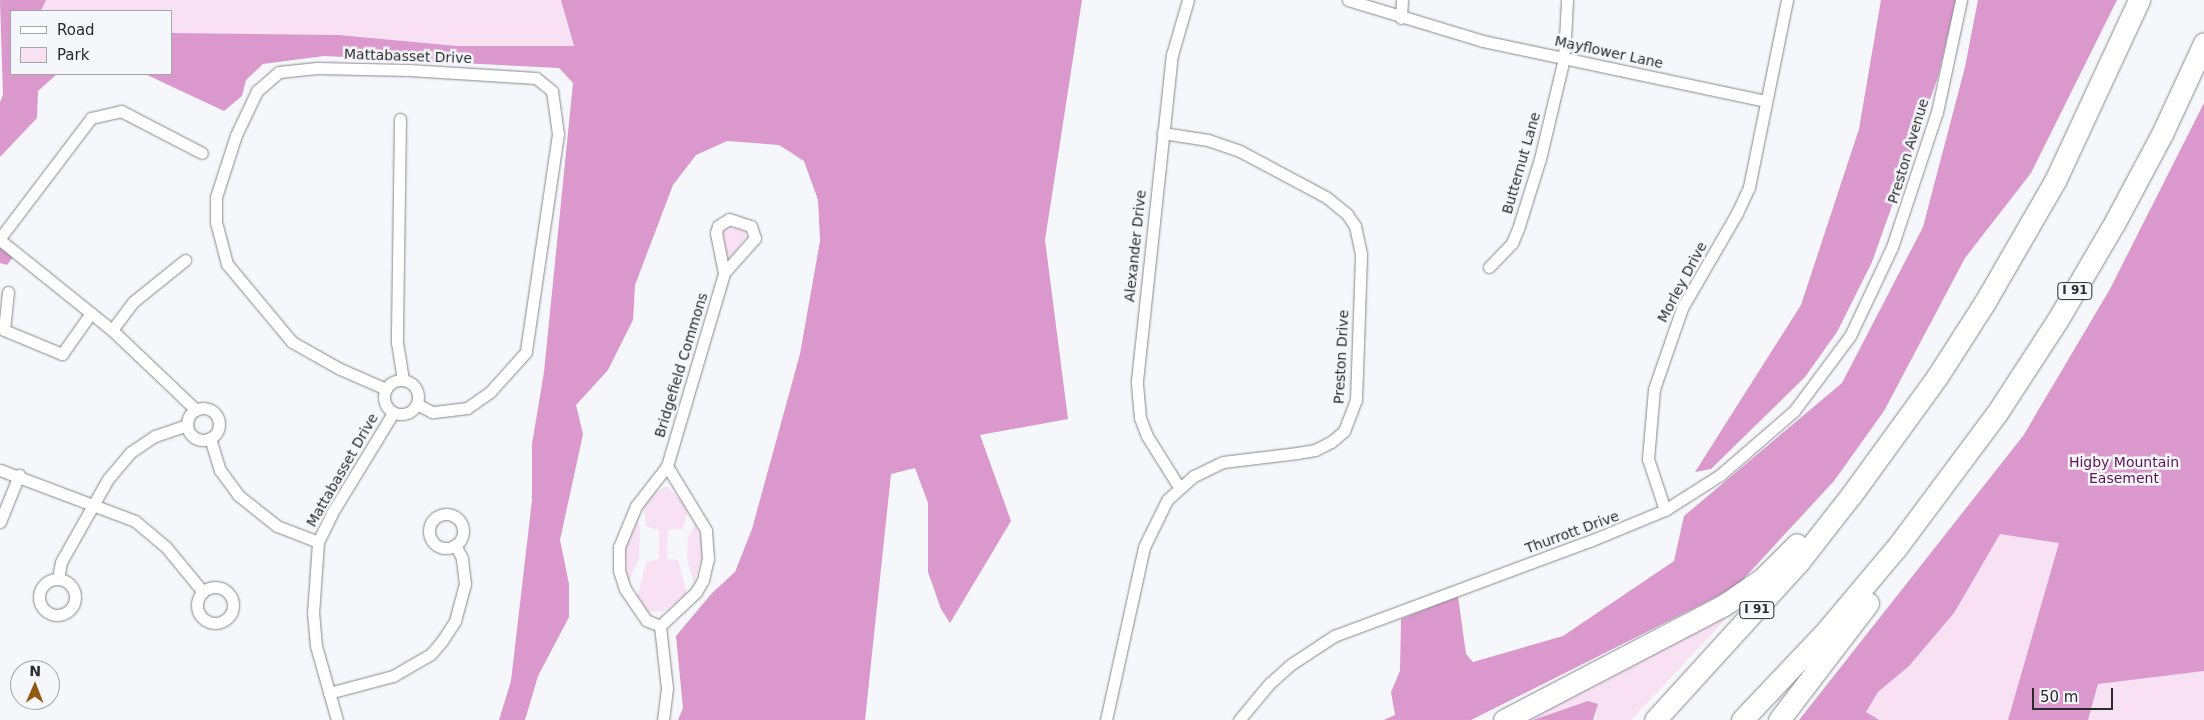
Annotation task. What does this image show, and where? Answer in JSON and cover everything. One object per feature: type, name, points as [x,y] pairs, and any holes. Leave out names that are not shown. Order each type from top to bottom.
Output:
[{"type":"highway","name":"I 91","points":[[1655,720],[1763,604],[1852,494],[1937,377],[2012,258],[2078,135],[2139,0]]},
{"type":"highway","name":"I 91","points":[[1742,720],[1827,630],[1918,521],[1997,413],[2077,288],[2148,161],[2204,43]]},
{"type":"highway","points":[[1504,720],[1738,596],[1775,567],[1824,513],[1852,494]]},
{"type":"highway","points":[[1779,720],[1901,561],[1918,521]]},
{"type":"street","name":"Alexander Drive","points":[[1179,487],[1147,436],[1137,398],[1138,363],[1172,55],[1188,0]]},
{"type":"street","name":"Mayflower Lane","points":[[1348,0],[1452,33],[1766,100]]},
{"type":"street","points":[[1401,18],[1402,0]]},
{"type":"street","name":"Butternut Lane","points":[[1489,267],[1512,243],[1540,159],[1564,58],[1567,0]]},
{"type":"street","points":[[1766,100],[1787,0]]},
{"type":"street","name":"Preston Avenue","points":[[1867,305],[1892,247],[1928,146],[1961,0]]},
{"type":"street","name":"Mattabasset Drive","points":[[317,68],[408,70],[536,78],[552,91],[558,134],[526,352],[490,392],[467,408],[432,412],[417,404],[409,413],[393,413],[384,400],[386,389],[340,369],[292,342],[227,264],[216,222],[216,197],[236,136],[257,91],[278,72],[317,68]]},
{"type":"street","name":"Morley Drive","points":[[1665,510],[1650,472],[1648,450],[1650,417],[1661,363],[1682,308],[1744,201],[1766,100]]},
{"type":"street","points":[[187,425],[198,439],[210,438],[218,429],[217,417],[208,409],[196,410],[112,330],[0,239],[91,118],[121,111],[202,153]]},
{"type":"street","points":[[400,119],[397,342],[403,380]]},
{"type":"street","name":"Preston Drive","points":[[1106,720],[1144,547],[1158,515],[1179,487],[1194,476],[1223,462],[1315,450],[1344,430],[1356,400],[1361,254],[1355,226],[1348,214],[1326,197],[1224,144],[1163,133]]},
{"type":"street","name":"Bridgefield Commons","points":[[660,626],[646,620],[630,597],[622,581],[618,558],[629,519],[667,466],[724,273],[716,229],[722,222],[733,220],[751,226],[755,241],[724,273]]},
{"type":"street","points":[[112,330],[133,302],[185,260]]},
{"type":"street","points":[[8,292],[4,330],[62,354],[91,313]]},
{"type":"street","name":"Thurrott Drive","points":[[1239,720],[1269,684],[1290,665],[1334,636],[1590,542],[1665,510],[1738,461],[1794,411],[1833,363],[1867,305]]},
{"type":"street","points":[[386,389],[395,381],[403,380],[414,386],[417,404]]},
{"type":"street","points":[[58,579],[61,562],[108,478],[131,452],[156,436],[187,425],[196,410]]},
{"type":"street","name":"Mattabasset Drive","points":[[337,720],[316,646],[313,614],[318,542],[332,513],[393,413]]},
{"type":"street","points":[[210,438],[220,470],[238,495],[277,526],[318,542]]},
{"type":"street","points":[[663,720],[668,688],[660,626],[696,592],[703,580],[708,559],[706,530],[698,511],[667,466]]},
{"type":"street","points":[[0,470],[19,475],[135,521],[166,547],[203,592]]},
{"type":"street","points":[[0,522],[19,475]]},
{"type":"street","points":[[329,693],[393,676],[430,654],[442,641],[455,621],[465,584],[462,558],[455,545]]},
{"type":"green space","points":[[0,0],[46,0],[41,10],[10,10],[10,75],[56,75],[38,91],[37,118],[0,157],[0,102],[3,95]]},
{"type":"green space","points":[[46,0],[561,0],[574,46],[457,46],[339,35],[172,33],[172,10],[41,10]]},
{"type":"green space","points":[[561,0],[1082,0],[1045,240],[1068,419],[980,435],[1011,521],[950,623],[941,609],[928,572],[928,503],[915,468],[891,474],[865,720],[678,720],[683,708],[676,636],[712,593],[735,572],[752,529],[800,354],[820,241],[818,200],[804,161],[779,145],[727,141],[696,155],[673,185],[635,285],[633,320],[608,370],[576,405],[583,434],[560,540],[569,584],[569,617],[538,676],[525,720],[499,720],[511,681],[532,500],[532,444],[544,372],[573,83],[559,68],[324,56],[263,64],[246,80],[242,96],[224,111],[147,75],[172,75],[172,33],[339,35],[457,46],[574,46]]},
{"type":"green space","points":[[1881,0],[1956,0],[1938,77],[1872,262],[1837,332],[1805,377],[1711,469],[1695,472],[1801,305],[1859,129]]},
{"type":"green space","points":[[1978,0],[2117,0],[2031,173],[1965,258],[1884,411],[1834,481],[1736,587],[1471,720],[1384,720],[1395,715],[1391,692],[1400,671],[1401,619],[1458,596],[1466,654],[1473,662],[1563,636],[1674,561],[1684,516],[1842,383],[1923,227],[1965,67]]},
{"type":"green space","name":"Higby Mountain Easement","points":[[2204,103],[2204,671],[2098,684],[2088,720],[2008,720],[2059,543],[2000,534],[1954,613],[1909,666],[1878,692],[1866,712],[1879,720],[1799,720],[2023,436],[2110,289]]},
{"type":"green space","points":[[727,227],[743,230],[747,236],[727,264],[723,233]]},
{"type":"green space","points":[[0,247],[13,257],[7,265],[0,263]]},
{"type":"green space","points":[[2041,442],[2059,543],[2008,720],[1879,720],[1865,712],[1878,692],[1909,666]]},
{"type":"green space","points":[[667,486],[689,509],[682,529],[668,530],[667,559],[678,560],[687,594],[664,611],[647,612],[637,598],[646,562],[659,559],[659,530],[647,527],[643,508],[654,493]]},
{"type":"green space","points":[[636,519],[640,529],[639,559],[628,583],[624,550],[626,536]]},
{"type":"green space","points":[[696,524],[701,536],[703,553],[694,583],[687,560],[688,537]]},
{"type":"green space","points":[[1723,614],[1725,620],[1631,720],[1593,720],[1597,716],[1588,701],[1533,720],[1522,720]]},
{"type":"green space","points":[[2204,671],[2204,720],[2088,720],[2098,684]]},
{"type":"green space","points":[[1588,701],[1598,704],[1593,720],[1533,720]]}]
